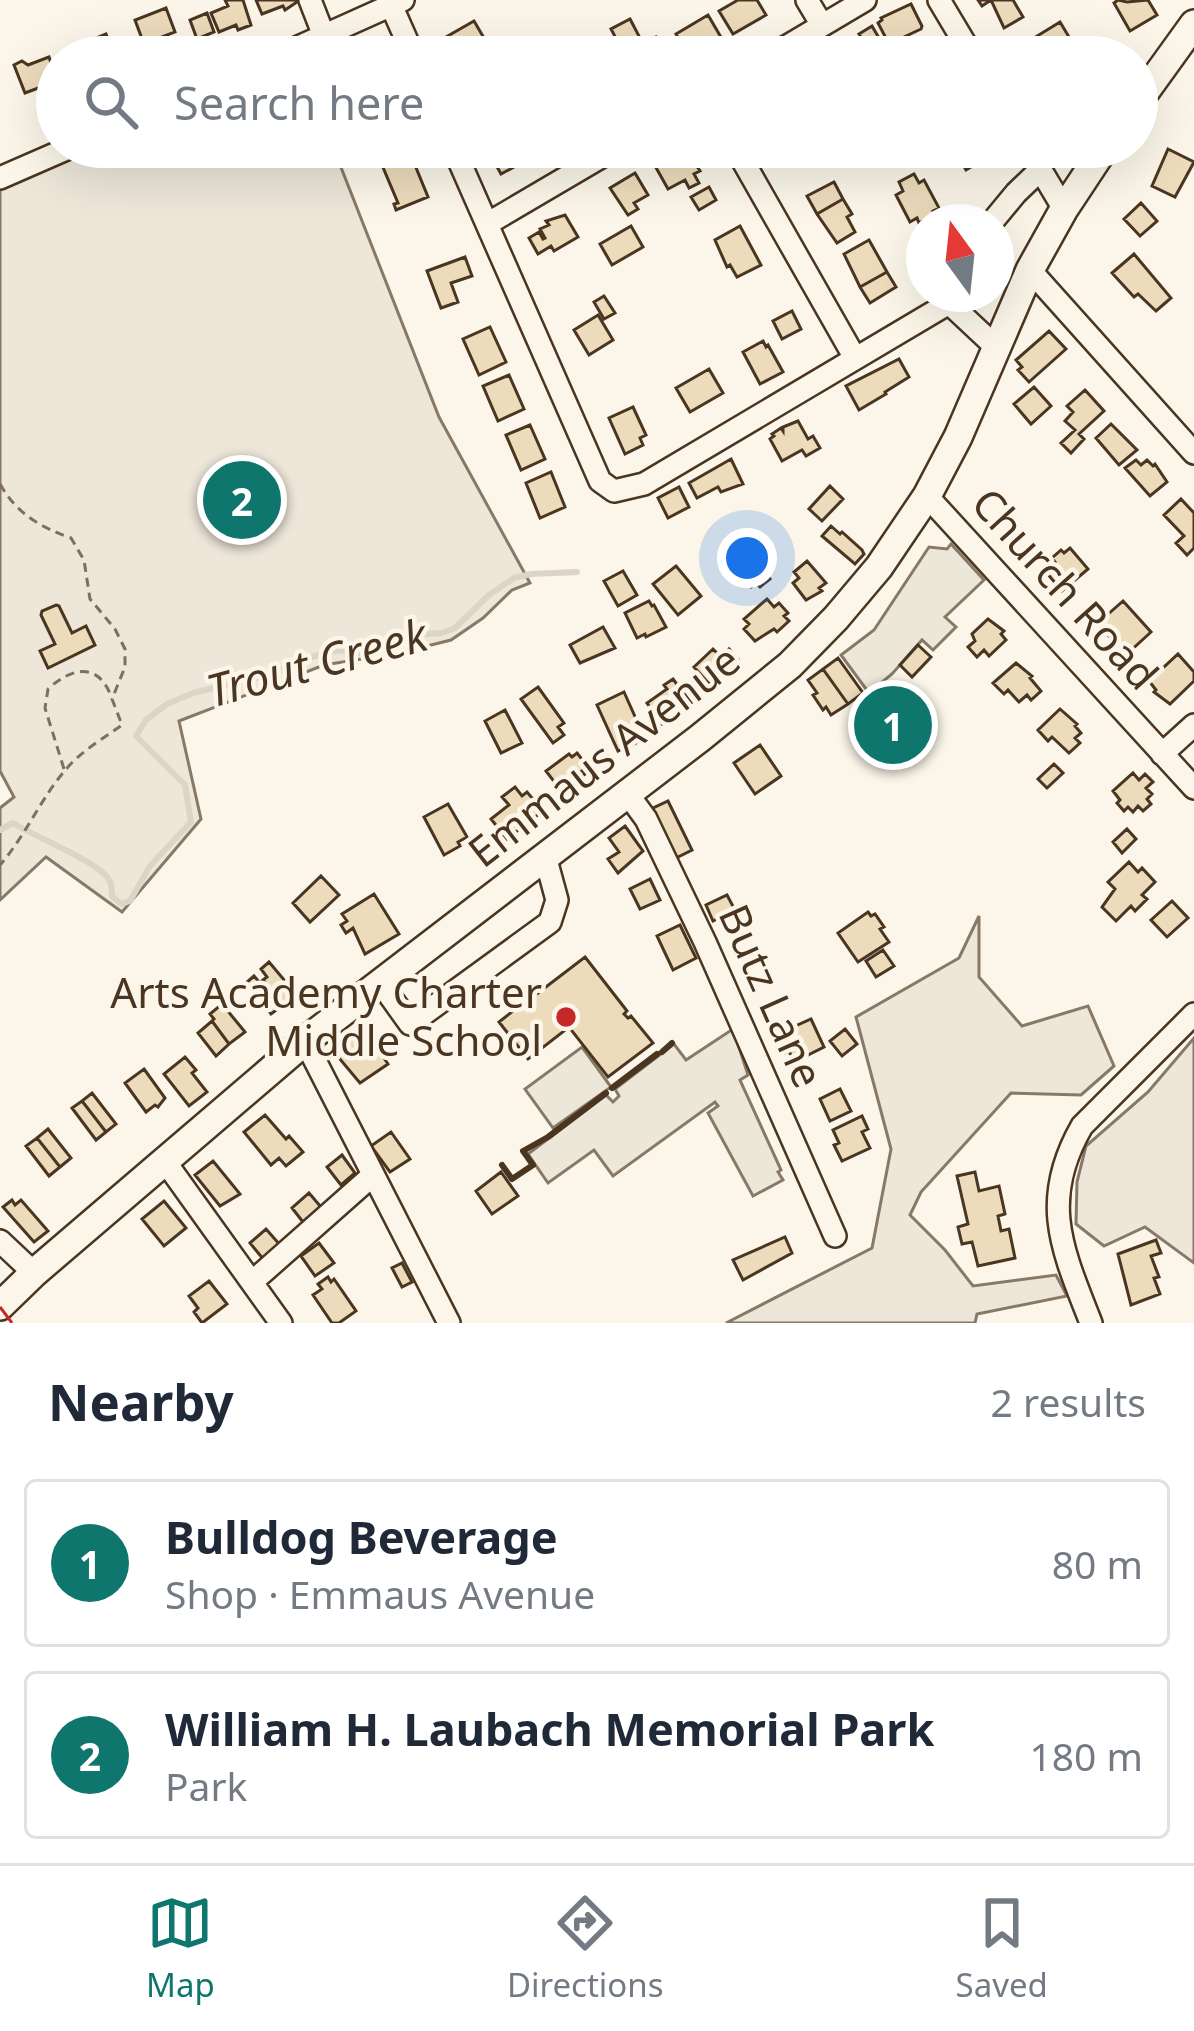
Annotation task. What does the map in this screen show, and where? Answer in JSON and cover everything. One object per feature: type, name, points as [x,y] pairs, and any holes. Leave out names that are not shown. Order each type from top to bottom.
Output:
[{"type":"main road","points":[[1158,74],[1194,23]]},
{"type":"main road","name":"Emmaus Avenue","points":[[0,1306],[305,1041],[790,665],[836,618],[879,567],[927,496],[958,437],[1030,270],[1092,168]]},
{"type":"street","points":[[310,0],[324,36],[397,3],[407,36]]},
{"type":"street","points":[[807,0],[822,25]]},
{"type":"street","points":[[804,36],[865,0]]},
{"type":"street","points":[[939,0],[960,36]]},
{"type":"street","points":[[0,178],[36,162]]},
{"type":"street","points":[[462,168],[600,481],[614,491],[644,484],[929,312]]},
{"type":"street","points":[[487,224],[582,168]]},
{"type":"street","points":[[747,168],[855,358]]},
{"type":"street","points":[[1007,204],[1040,169],[1064,208]]},
{"type":"street","points":[[1030,270],[1194,453]]},
{"type":"street","points":[[964,312],[996,347]]},
{"type":"street","name":"Church Road","points":[[927,496],[1194,788]]},
{"type":"street","points":[[1162,754],[1194,725]]},
{"type":"street","name":"Butz Lane","points":[[627,794],[646,820],[705,942],[835,1236]]},
{"type":"street","points":[[380,982],[410,1024],[550,922],[557,899],[545,856]]},
{"type":"street","points":[[1091,1323],[1062,1247],[1057,1210],[1069,1148],[1082,1126],[1194,1014]]},
{"type":"street","points":[[305,1041],[449,1323]]},
{"type":"street","points":[[164,1160],[281,1323]]},
{"type":"street","points":[[252,1282],[373,1175]]},
{"type":"street","points":[[0,1240],[34,1274]]},
{"type":"path","points":[[0,484],[25,516],[71,538],[77,548],[88,576],[90,599],[125,649],[125,667],[112,699]]},
{"type":"path","points":[[0,865],[64,771],[122,725],[106,682],[87,670],[75,671],[48,689],[45,708],[64,771]]},
{"type":"shaded area","points":[[42,168],[341,168],[439,417],[530,583],[512,590],[451,640],[324,665],[179,721],[201,819],[122,912],[46,857],[0,900],[0,808],[14,797],[0,771],[0,186]]},
{"type":"shaded area","points":[[951,544],[984,580],[945,617],[956,627],[933,650],[922,640],[869,693],[841,655],[874,630],[929,547],[947,549]]},
{"type":"shaded area","points":[[979,916],[979,977],[1022,1026],[1088,1006],[1114,1066],[1081,1095],[1011,1093],[921,1192],[910,1215],[973,1286],[1056,1275],[1067,1296],[977,1314],[975,1323],[726,1323],[872,1248],[891,1149],[856,1017],[959,958]]},
{"type":"shaded area","points":[[733,1029],[748,1075],[740,1080],[783,1180],[753,1196],[708,1113],[718,1106],[715,1102],[613,1176],[594,1150],[548,1183],[528,1154],[606,1095],[613,1102],[619,1096],[615,1089],[674,1044],[686,1060]]},
{"type":"shaded area","points":[[1194,1038],[1194,1263],[1145,1227],[1104,1246],[1076,1224],[1077,1182],[1086,1146],[1148,1092]]},
{"type":"shaded area","points":[[582,1047],[611,1087],[553,1128],[525,1089]]},
{"type":"building","points":[[225,0],[243,0],[251,25],[219,32],[211,13],[228,6]]},
{"type":"building","points":[[256,0],[300,0],[285,10],[283,6],[262,14]]},
{"type":"building","points":[[738,0],[757,0],[766,15],[733,34],[719,11]]},
{"type":"building","points":[[991,0],[1013,0],[1023,17],[1004,28]]},
{"type":"building","points":[[1148,0],[1157,15],[1130,31],[1114,3]]},
{"type":"building","points":[[911,4],[922,26],[906,36],[885,36],[878,23]]},
{"type":"building","points":[[166,8],[175,32],[141,36],[135,20]]},
{"type":"building","points":[[207,13],[214,32],[196,36],[190,20]]},
{"type":"building","points":[[708,15],[720,36],[677,36]]},
{"type":"building","points":[[630,19],[639,36],[615,36],[611,29]]},
{"type":"building","points":[[474,21],[483,36],[448,36]]},
{"type":"building","points":[[1060,22],[1068,36],[1037,36]]},
{"type":"building","points":[[872,26],[878,36],[860,36]]},
{"type":"building","points":[[22,61],[36,62],[36,89],[25,93],[14,65]]},
{"type":"building","points":[[1168,149],[1194,162],[1175,197],[1152,186]]},
{"type":"building","points":[[383,168],[416,168],[428,197],[396,210],[398,203]]},
{"type":"building","points":[[656,168],[700,171],[694,174],[699,183],[689,188],[685,180],[668,189]]},
{"type":"building","points":[[635,173],[648,195],[634,203],[638,209],[628,215],[610,188]]},
{"type":"building","points":[[914,174],[919,183],[924,180],[937,204],[906,204],[906,214],[896,195],[903,191],[899,182]]},
{"type":"building","points":[[834,182],[843,199],[817,214],[807,196]]},
{"type":"building","points":[[709,187],[716,200],[699,210],[691,197]]},
{"type":"building","points":[[843,199],[855,232],[837,243],[817,214]]},
{"type":"building","points":[[1141,203],[1157,221],[1140,236],[1124,219]]},
{"type":"building","points":[[565,215],[578,237],[538,254],[529,238],[539,232],[545,238],[540,229],[549,225],[546,221]]},
{"type":"building","points":[[631,226],[643,247],[612,265],[600,244]]},
{"type":"building","points":[[740,226],[761,265],[737,277],[715,240]]},
{"type":"building","points":[[869,240],[887,272],[860,287],[844,254]]},
{"type":"building","points":[[1134,254],[1171,298],[1156,311],[1138,294],[1134,297],[1112,273]]},
{"type":"building","points":[[465,257],[472,276],[451,283],[458,302],[441,308],[427,271]]},
{"type":"building","points":[[887,272],[896,287],[870,303],[860,287]]},
{"type":"building","points":[[604,296],[615,313],[604,319],[594,302]]},
{"type":"building","points":[[792,311],[801,329],[782,339],[773,321]]},
{"type":"building","points":[[598,315],[613,340],[589,355],[574,330]]},
{"type":"building","points":[[490,327],[506,362],[479,375],[463,339]]},
{"type":"building","points":[[1049,331],[1066,349],[1029,382],[1016,360]]},
{"type":"building","points":[[763,341],[783,372],[760,384],[743,352]]},
{"type":"building","points":[[899,359],[909,377],[859,410],[846,386]]},
{"type":"building","points":[[709,369],[723,393],[690,412],[676,388]]},
{"type":"building","points":[[509,375],[524,409],[498,421],[483,386]]},
{"type":"building","points":[[1034,387],[1051,406],[1031,424],[1014,404]]},
{"type":"building","points":[[1085,390],[1104,411],[1079,434],[1084,439],[1071,453],[1061,443],[1075,430],[1065,421],[1073,412],[1067,406]]},
{"type":"building","points":[[633,407],[646,435],[640,438],[643,445],[625,454],[609,418]]},
{"type":"building","points":[[798,421],[808,439],[813,436],[820,448],[806,456],[802,450],[782,461],[770,439],[772,434]]},
{"type":"building","points":[[1111,424],[1137,450],[1119,465],[1096,438]]},
{"type":"building","points":[[530,425],[545,459],[521,470],[506,435]]},
{"type":"building","points":[[731,459],[743,484],[721,492],[718,487],[697,498],[689,483]]},
{"type":"building","points":[[1136,460],[1141,465],[1147,460],[1155,464],[1167,482],[1150,496],[1125,468]]},
{"type":"building","points":[[551,472],[565,507],[540,518],[526,483]]},
{"type":"building","points":[[830,486],[843,499],[822,521],[809,509]]},
{"type":"building","points":[[679,487],[689,507],[668,518],[658,498]]},
{"type":"building","points":[[1181,499],[1194,513],[1194,548],[1187,555],[1176,543],[1184,536],[1164,515]]},
{"type":"building","points":[[831,526],[862,550],[855,564],[822,536]]},
{"type":"building","points":[[1070,548],[1088,569],[1062,591],[1045,571],[1055,562],[1052,558]]},
{"type":"building","points":[[807,561],[826,583],[806,600],[793,583],[799,578],[794,572]]},
{"type":"building","points":[[758,563],[770,579],[751,587],[742,576]]},
{"type":"building","points":[[676,566],[701,596],[678,615],[653,584]]},
{"type":"building","points":[[623,571],[637,595],[618,606],[604,581]]},
{"type":"building","points":[[767,599],[774,607],[779,603],[789,621],[755,641],[744,629],[749,624],[744,619]]},
{"type":"building","points":[[649,601],[666,627],[637,638],[625,613]]},
{"type":"building","points":[[1123,601],[1151,632],[1127,654],[1097,624]]},
{"type":"building","points":[[56,605],[72,633],[86,626],[95,645],[48,668],[40,651],[55,644],[41,615]]},
{"type":"building","points":[[988,619],[1004,631],[1006,640],[989,656],[984,650],[977,657],[968,647],[975,641],[972,634]]},
{"type":"building","points":[[603,627],[615,648],[580,663],[570,645]]},
{"type":"building","points":[[918,645],[931,657],[912,677],[900,665]]},
{"type":"building","points":[[713,649],[721,657],[729,649],[738,659],[718,681],[709,684],[694,667]]},
{"type":"building","points":[[1178,654],[1194,672],[1194,681],[1170,704],[1154,692],[1149,681]]},
{"type":"building","points":[[838,658],[863,693],[848,704],[823,669]]},
{"type":"building","points":[[1016,663],[1041,691],[1031,700],[1027,695],[1019,702],[993,683]]},
{"type":"building","points":[[823,669],[848,704],[831,715],[813,695],[817,693],[808,680]]},
{"type":"building","points":[[673,679],[691,703],[662,724],[647,703]]},
{"type":"building","points":[[884,685],[928,747],[903,765],[859,703]]},
{"type":"building","points":[[538,687],[564,723],[558,727],[564,735],[553,743],[521,699]]},
{"type":"building","points":[[624,692],[645,739],[618,751],[597,705]]},
{"type":"building","points":[[1060,709],[1081,733],[1075,738],[1080,743],[1069,753],[1038,730]]},
{"type":"building","points":[[505,710],[522,743],[501,753],[485,721]]},
{"type":"building","points":[[760,745],[781,776],[755,794],[734,763]]},
{"type":"building","points":[[577,753],[588,767],[562,792],[546,771]]},
{"type":"building","points":[[1054,764],[1063,773],[1047,788],[1038,779]]},
{"type":"building","points":[[1133,773],[1139,780],[1145,774],[1153,782],[1146,788],[1152,794],[1147,799],[1151,804],[1143,811],[1138,806],[1133,812],[1128,807],[1124,811],[1113,791]]},
{"type":"building","points":[[515,787],[522,796],[527,792],[543,811],[507,839],[491,819],[509,805],[502,797]]},
{"type":"building","points":[[668,801],[692,850],[674,859],[651,809]]},
{"type":"building","points":[[448,804],[467,837],[444,855],[424,817]]},
{"type":"building","points":[[625,826],[643,851],[618,873],[608,859],[619,852],[609,838]]},
{"type":"building","points":[[1127,829],[1136,839],[1122,853],[1113,842]]},
{"type":"building","points":[[1129,862],[1155,882],[1135,911],[1131,906],[1116,921],[1102,907],[1115,889],[1108,882]]},
{"type":"building","points":[[321,876],[339,895],[310,922],[293,903]]},
{"type":"building","points":[[650,879],[660,900],[640,909],[630,889]]},
{"type":"building","points":[[374,894],[399,934],[365,954],[353,928],[346,933],[341,925],[347,921],[342,914]]},
{"type":"building","points":[[727,895],[735,910],[713,921],[706,905]]},
{"type":"building","points":[[1172,901],[1188,918],[1167,937],[1151,920]]},
{"type":"building","points":[[868,912],[875,914],[889,942],[858,962],[838,933]]},
{"type":"building","points":[[680,925],[696,958],[673,970],[657,936]]},
{"type":"building","points":[[883,950],[894,966],[876,977],[866,961]]},
{"type":"building","name":"Arts Academy Charter Middle School","points":[[585,957],[627,1011],[624,1014],[653,1043],[608,1077],[569,1027],[528,1059],[499,1022],[522,1004],[518,999],[534,987],[538,993]]},
{"type":"building","points":[[269,962],[296,994],[283,1005],[263,980],[267,977],[261,969]]},
{"type":"building","points":[[254,976],[283,1005],[271,1014],[246,983]]},
{"type":"building","points":[[222,1004],[245,1032],[229,1044],[210,1014]]},
{"type":"building","points":[[811,1019],[824,1047],[794,1062],[782,1047],[786,1045],[780,1033]]},
{"type":"building","points":[[212,1021],[229,1044],[216,1056],[198,1033]]},
{"type":"building","points":[[845,1029],[857,1044],[842,1056],[830,1041]]},
{"type":"building","points":[[354,1036],[362,1046],[371,1039],[388,1064],[360,1083],[334,1052]]},
{"type":"building","points":[[185,1057],[207,1092],[189,1106],[164,1074]]},
{"type":"building","points":[[144,1069],[165,1098],[146,1112],[125,1083]]},
{"type":"building","points":[[840,1089],[851,1111],[830,1121],[820,1099]]},
{"type":"building","points":[[92,1093],[116,1124],[106,1132],[82,1101]]},
{"type":"building","points":[[82,1101],[106,1132],[96,1140],[72,1108]]},
{"type":"building","points":[[265,1115],[303,1152],[286,1166],[279,1158],[271,1165],[244,1132]]},
{"type":"building","points":[[862,1116],[868,1129],[862,1132],[870,1148],[842,1161],[833,1130]]},
{"type":"building","points":[[48,1129],[71,1158],[60,1167],[37,1138]]},
{"type":"building","points":[[391,1132],[410,1159],[390,1172],[371,1146]]},
{"type":"building","points":[[37,1138],[60,1167],[49,1176],[26,1146]]},
{"type":"building","points":[[342,1155],[355,1173],[341,1185],[327,1167]]},
{"type":"building","points":[[213,1161],[240,1194],[220,1206],[195,1175]]},
{"type":"building","points":[[501,1172],[518,1196],[492,1214],[476,1191]]},
{"type":"building","points":[[975,1172],[979,1191],[999,1186],[1005,1214],[998,1216],[1001,1231],[1009,1229],[1015,1258],[978,1266],[972,1242],[962,1244],[958,1227],[968,1224],[957,1176]]},
{"type":"building","points":[[309,1193],[321,1207],[303,1222],[292,1208]]},
{"type":"building","points":[[12,1200],[15,1205],[21,1200],[48,1231],[34,1242],[3,1207]]},
{"type":"building","points":[[164,1201],[186,1228],[164,1246],[142,1219]]},
{"type":"building","points":[[266,1229],[281,1246],[264,1260],[250,1243]]},
{"type":"building","points":[[785,1237],[792,1253],[743,1280],[733,1260]]},
{"type":"building","points":[[1156,1240],[1161,1253],[1151,1256],[1160,1294],[1131,1305],[1118,1254]]},
{"type":"building","points":[[319,1243],[334,1263],[315,1276],[301,1256]]},
{"type":"building","points":[[402,1263],[412,1282],[402,1287],[392,1268]]},
{"type":"building","points":[[328,1277],[356,1311],[339,1323],[332,1323],[313,1295]]},
{"type":"building","points":[[209,1281],[227,1304],[202,1323],[189,1296]]},
{"type":"waterway","name":"Trout Creek","points":[[0,830],[13,823],[78,856],[107,877],[112,896],[121,904],[130,901],[150,866],[191,822],[185,785],[136,736],[146,720],[167,704],[269,675],[303,659],[338,650],[364,654],[413,635],[442,633],[455,628],[514,578],[577,572]]},
{"type":"wall","points":[[662,1052],[672,1043]]},
{"type":"wall","points":[[612,1088],[657,1054]]},
{"type":"wall","points":[[502,1165],[512,1179],[533,1165],[523,1151],[606,1093]]},
{"type":"power","points":[[0,1307],[12,1323]]},
{"type":"place","name":"William H. Laubach Memorial Park","points":[[242,500]]},
{"type":"place","name":"Bulldog Beverage","points":[[893,725]]},
{"type":"place","name":"Arts Academy Charter Middle School","points":[[566,1017]]}]
